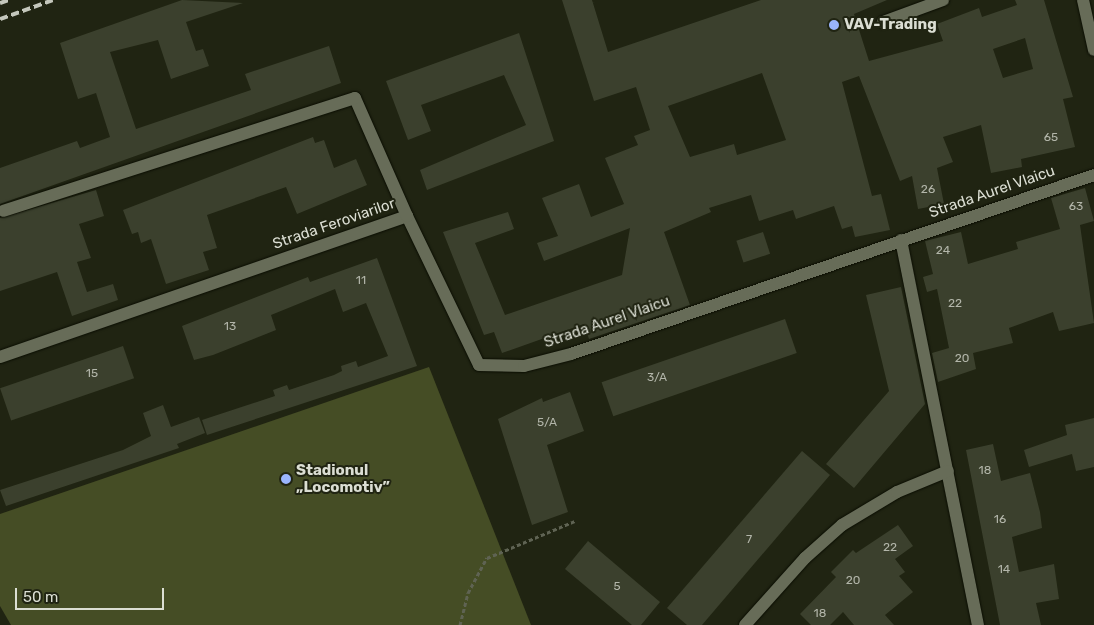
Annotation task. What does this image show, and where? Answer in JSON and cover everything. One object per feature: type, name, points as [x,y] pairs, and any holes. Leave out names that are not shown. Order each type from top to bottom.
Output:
[{"type":"street","points":[[883,22],[944,0]]},
{"type":"street","points":[[1083,0],[1094,50]]},
{"type":"street","name":"Strada Feroviarilor","points":[[0,357],[407,216],[355,98],[4,211]]},
{"type":"street","name":"Strada Aurel Vlaicu","points":[[407,216],[479,365],[524,366],[571,354],[1094,175]]},
{"type":"street","points":[[901,240],[978,625]]},
{"type":"street","points":[[745,625],[805,558],[842,525],[897,492],[948,471]]},
{"type":"path","points":[[460,625],[468,593],[487,558],[575,521]]},
{"type":"green space","name":"Stadionul „Locomotiv”","points":[[429,367],[531,625],[11,625],[0,606],[0,514]]},
{"type":"building","points":[[182,0],[243,3],[186,22],[196,51],[203,49],[209,66],[171,79],[158,40],[110,52],[136,129],[251,90],[245,74],[329,46],[341,83],[0,204],[0,168],[77,141],[80,148],[110,137],[96,93],[78,99],[60,43]]},
{"type":"building","points":[[562,0],[592,0],[608,52],[761,0],[887,0],[854,14],[869,61],[943,41],[937,24],[979,8],[982,17],[1017,5],[1015,0],[1044,0],[1073,97],[1063,99],[1075,147],[1021,159],[1022,167],[991,173],[981,125],[943,137],[953,162],[937,168],[944,204],[918,209],[912,176],[900,181],[859,76],[842,82],[872,196],[881,194],[890,230],[855,237],[852,226],[842,229],[834,206],[796,219],[793,210],[759,221],[751,195],[709,208],[711,212],[664,232],[690,305],[589,339],[584,324],[502,353],[494,332],[484,335],[443,232],[508,212],[514,229],[475,243],[505,315],[622,275],[630,228],[544,261],[537,243],[558,236],[542,198],[579,184],[591,217],[624,204],[605,158],[638,145],[634,136],[650,130],[636,87],[594,101]],"holes":[[[1025,38],[1033,69],[1003,78],[993,49]],[[762,73],[786,140],[737,155],[734,144],[690,157],[668,106]]]},
{"type":"building","points":[[519,33],[554,141],[427,190],[420,170],[526,125],[504,75],[421,105],[431,131],[408,140],[386,81]]},
{"type":"building","points":[[313,137],[315,143],[324,140],[334,168],[356,159],[367,185],[297,214],[286,187],[207,215],[217,248],[203,252],[209,270],[166,284],[151,239],[141,243],[138,232],[132,234],[123,210]]},
{"type":"building","points":[[1085,188],[1094,221],[1080,225],[1094,323],[1059,331],[1053,312],[1009,328],[1013,343],[973,353],[976,369],[938,382],[932,353],[949,348],[937,289],[927,292],[923,277],[933,274],[925,241],[961,232],[968,264],[1018,249],[1016,242],[1060,229],[1051,198]]},
{"type":"building","points":[[96,190],[104,216],[79,224],[91,258],[77,262],[87,292],[113,284],[118,300],[72,316],[57,272],[0,291],[0,218]]},
{"type":"building","points":[[763,232],[770,254],[743,263],[736,241]]},
{"type":"building","points":[[377,258],[417,366],[207,435],[202,420],[275,396],[273,390],[287,385],[289,390],[334,375],[342,371],[341,366],[356,361],[358,367],[388,356],[366,303],[343,312],[335,289],[271,315],[276,330],[213,355],[194,360],[182,326],[308,277],[310,282]]},
{"type":"building","points":[[901,287],[925,404],[854,488],[826,464],[889,391],[866,295]]},
{"type":"building","points":[[785,319],[797,353],[613,416],[602,382]]},
{"type":"building","points":[[123,346],[134,378],[11,420],[0,388]]},
{"type":"building","points":[[570,392],[584,431],[547,445],[568,512],[532,525],[498,419],[542,398],[543,402]]},
{"type":"building","points":[[163,405],[171,427],[199,417],[205,433],[177,444],[179,448],[6,506],[0,490],[123,450],[151,436],[143,413]]},
{"type":"building","points":[[1094,418],[1094,467],[1076,471],[1072,454],[1029,467],[1024,450],[1067,435],[1065,425]]},
{"type":"building","points":[[993,444],[1001,481],[1030,473],[1042,528],[1012,537],[1019,572],[1054,564],[1059,599],[1036,603],[1041,625],[1000,625],[966,450]]},
{"type":"building","points":[[802,451],[830,475],[702,625],[687,625],[667,608]]},
{"type":"building","points":[[898,525],[913,546],[895,559],[905,572],[899,576],[913,592],[885,615],[894,625],[854,625],[843,612],[830,625],[811,625],[800,614],[836,577],[831,572],[853,550],[856,553]]},
{"type":"building","points":[[588,541],[660,602],[641,625],[632,625],[565,569]]},
{"type":"railway","points":[[0,3],[9,0]]},
{"type":"railway","points":[[0,19],[53,0]]},
{"type":"place","name":"VAV-Trading","points":[[834,25]]},
{"type":"place","name":"Stadionul „Locomotiv”","points":[[286,479]]}]
